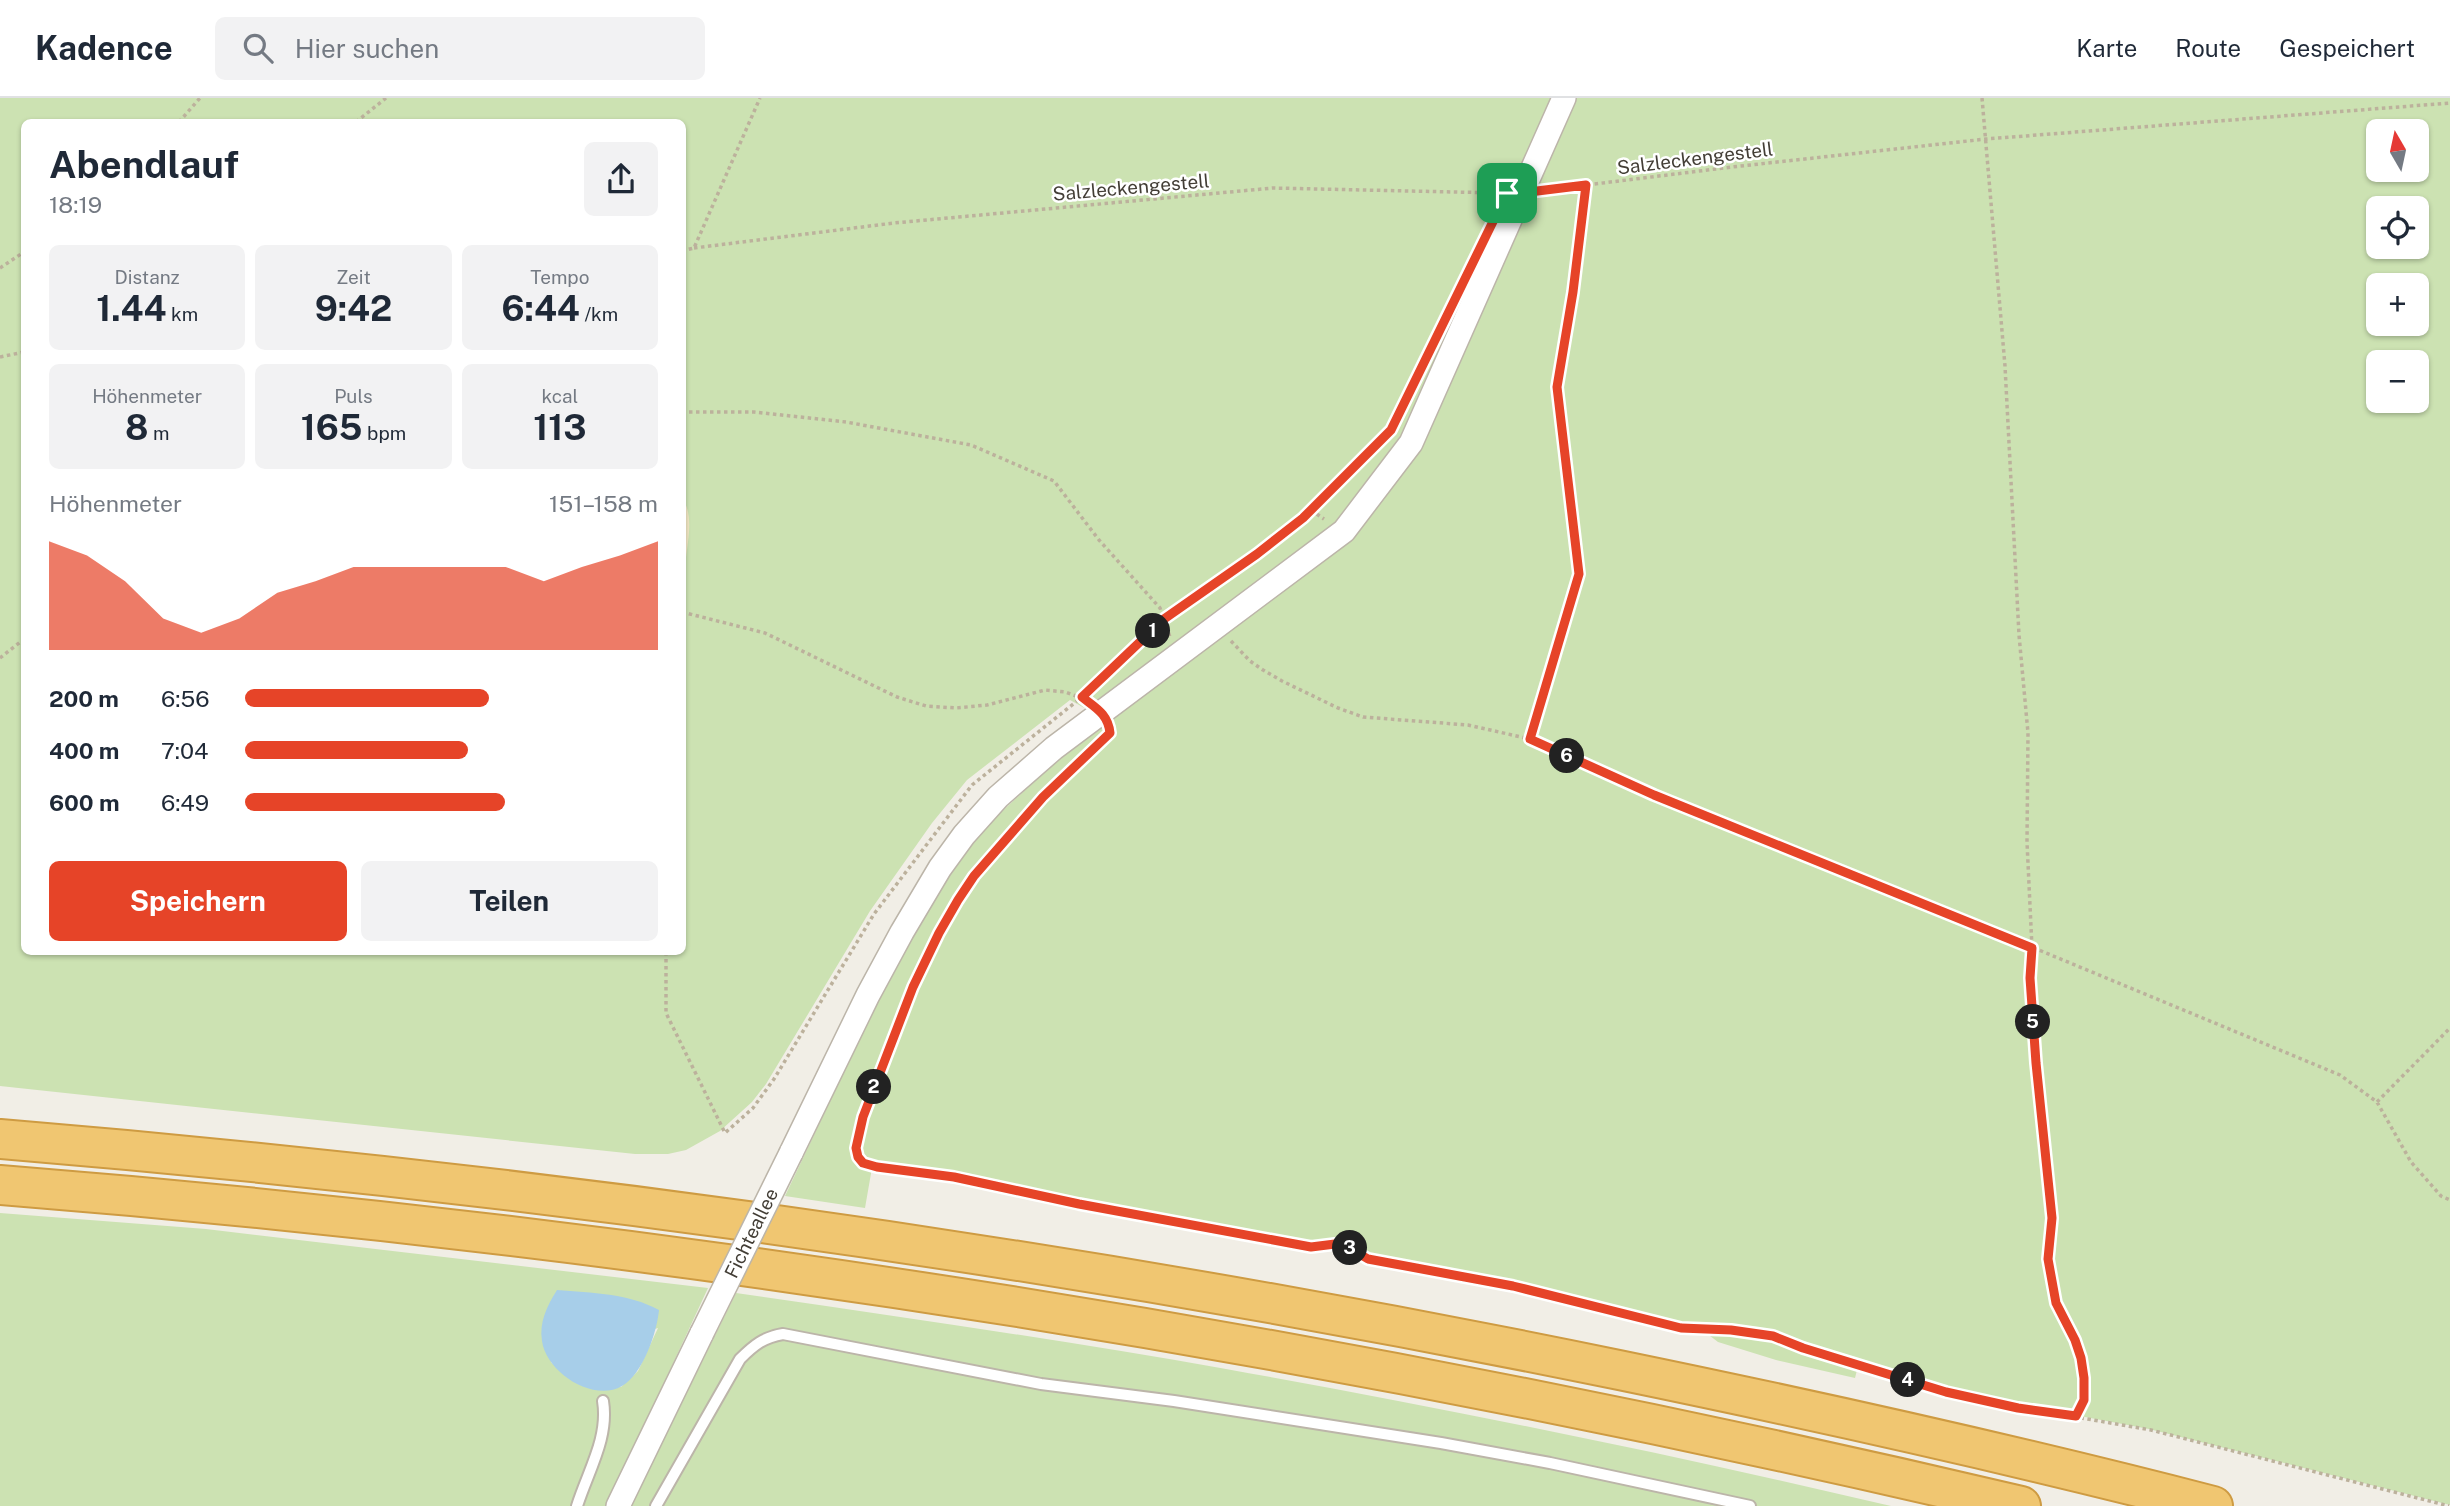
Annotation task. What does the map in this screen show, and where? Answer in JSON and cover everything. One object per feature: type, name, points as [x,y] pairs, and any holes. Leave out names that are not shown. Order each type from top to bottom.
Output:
[{"type":"highway","points":[[0,1139],[232,1159],[498,1188],[785,1225],[1143,1280],[1450,1335],[1758,1398],[1970,1446],[2213,1506]]},
{"type":"highway","points":[[0,1185],[235,1205],[496,1234],[801,1274],[1007,1305],[1313,1356],[1518,1395],[2021,1506]]},
{"type":"street","name":"Fichteallee","points":[[618,1506],[886,961],[918,902],[964,835],[1022,775],[1101,712],[1344,531],[1411,443],[1564,98]]},
{"type":"lane","points":[[656,1506],[740,1359],[754,1344],[768,1336],[783,1334],[1041,1384],[1174,1401],[1441,1443],[1744,1505]]},
{"type":"lane","points":[[577,1506],[603,1437],[606,1418],[603,1401]]},
{"type":"path","points":[[182,119],[201,98]]},
{"type":"path","points":[[360,119],[386,98]]},
{"type":"path","points":[[694,248],[760,98]]},
{"type":"path","points":[[1982,98],[2005,366],[2019,635],[2028,733],[2026,842],[2032,948],[2030,978],[2052,1218],[2048,1259],[2056,1303],[2081,1358],[2084,1400],[2076,1416]]},
{"type":"path","name":"Salzleckengestell","points":[[686,250],[894,223],[1273,188],[1521,193],[1986,139],[2450,103]]},
{"type":"path","points":[[1530,739],[1579,574],[1557,387],[1573,292],[1586,185]]},
{"type":"path","points":[[0,268],[21,254]]},
{"type":"path","points":[[0,357],[21,353]]},
{"type":"path","points":[[666,955],[666,1013],[725,1133],[753,1108],[774,1079],[874,914],[963,795],[993,766],[1082,697],[1164,619],[1303,518],[1391,430],[1403,406]]},
{"type":"path","points":[[686,412],[754,412],[820,419],[971,444],[1054,481],[1099,540],[1160,608],[1177,655]]},
{"type":"path","points":[[686,613],[765,634],[897,697],[926,706],[956,708],[987,705],[1045,691],[1065,692],[1082,697],[1109,722],[1110,733],[1043,797],[974,876],[939,933],[913,987],[863,1117],[856,1148],[863,1163],[954,1177],[1079,1204],[1311,1247],[1335,1244],[1346,1246],[1368,1259],[1513,1286],[1681,1328],[1731,1330],[1773,1336],[1803,1348],[1946,1392],[2018,1408],[2151,1430],[2449,1506]]},
{"type":"path","points":[[1219,625],[1236,648],[1250,661],[1282,681],[1338,708],[1363,717],[1468,725],[1530,739],[1654,795],[2340,1075],[2376,1102],[2411,1162],[2441,1196],[2450,1200]]},
{"type":"path","points":[[0,658],[21,641]]},
{"type":"path","points":[[2376,1102],[2450,1028]]},
{"type":"green space","points":[[0,98],[2450,98],[2450,1505],[2149,1429],[1974,1396],[1859,1362],[1855,1378],[1776,1360],[1718,1342],[1701,1329],[1682,1327],[1510,1284],[1368,1258],[1347,1245],[1337,1243],[1310,1246],[949,1173],[873,1162],[865,1208],[785,1196],[889,977],[944,882],[998,815],[1099,722],[1090,711],[1070,700],[967,780],[932,823],[870,911],[766,1084],[752,1102],[720,1131],[686,1150],[668,1154],[635,1154],[0,1086]]},
{"type":"green space","points":[[0,1213],[206,1229],[708,1288],[607,1506],[0,1506]],"holes":[[[658,1328],[638,1371],[621,1387],[590,1387],[575,1382],[551,1362]]]},
{"type":"green space","points":[[736,1293],[1165,1358],[1310,1384],[1643,1450],[1891,1506],[631,1506]]},
{"type":"sand","points":[[686,506],[689,525],[686,556]]},
{"type":"water","points":[[557,1290],[622,1297],[659,1310],[652,1341],[642,1362],[630,1380],[622,1386],[610,1390],[585,1387],[573,1382],[552,1364],[545,1353],[542,1327],[547,1308]]},
{"type":"route","points":[[1586,185],[1573,292],[1557,387],[1579,574],[1530,739],[1654,795],[2032,948],[2030,978],[2036,1063],[2052,1218],[2048,1259],[2056,1303],[2081,1358],[2084,1400],[2076,1416],[2018,1408],[1946,1392],[1803,1348],[1773,1336],[1731,1330],[1681,1328],[1554,1295],[1368,1259],[1346,1246],[1335,1244],[1311,1247],[1079,1204],[954,1177],[877,1167],[863,1163],[858,1157],[856,1148],[863,1117],[913,987],[958,900],[974,876],[1043,797],[1110,733],[1109,722],[1082,697],[1164,619],[1303,518],[1391,430],[1507,193],[1586,185]]}]
